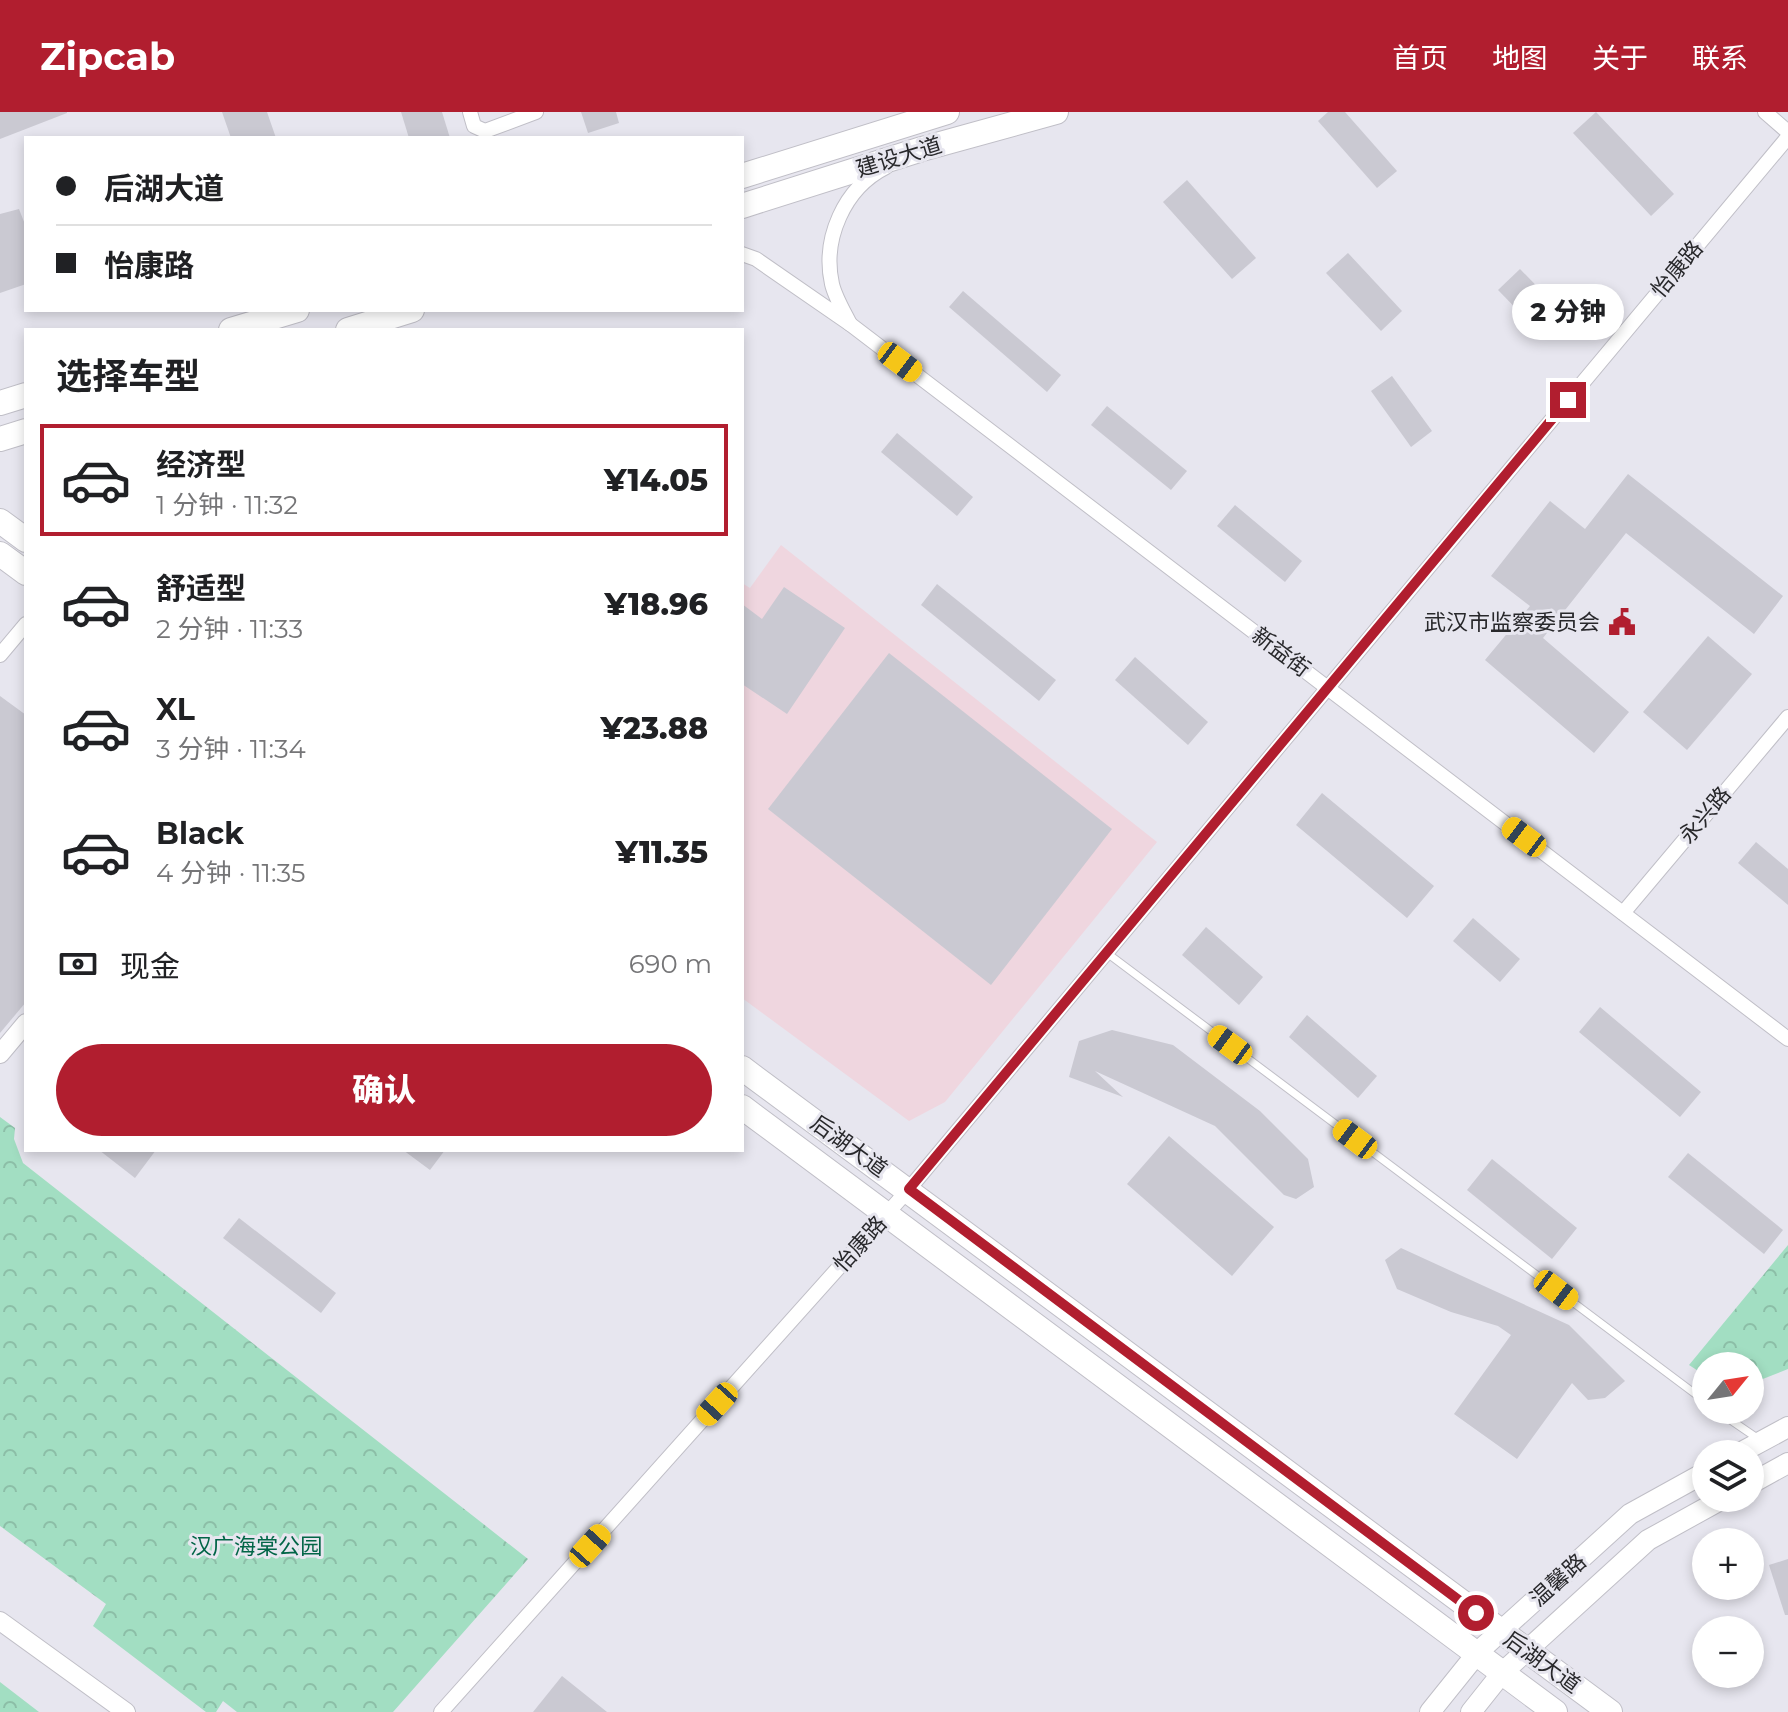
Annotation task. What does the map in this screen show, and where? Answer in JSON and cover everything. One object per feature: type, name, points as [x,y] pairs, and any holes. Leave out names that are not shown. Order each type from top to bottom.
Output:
[{"type":"main road","name":"建设大道","points":[[744,175],[947,112]]},
{"type":"main road","name":"建设大道","points":[[744,205],[922,149],[1056,112]]},
{"type":"main road","points":[[238,328],[290,312]]},
{"type":"main road","points":[[354,328],[406,312]]},
{"type":"main road","points":[[0,403],[24,396]]},
{"type":"main road","points":[[0,439],[24,432]]},
{"type":"main road","points":[[0,521],[24,539]]},
{"type":"main road","points":[[0,554],[24,572]]},
{"type":"main road","name":"后湖大道","points":[[744,1069],[1610,1712]]},
{"type":"main road","name":"后湖大道","points":[[744,1108],[1555,1712]]},
{"type":"main road","points":[[1764,1440],[1788,1427]]},
{"type":"main road","points":[[1764,1476],[1788,1463]]},
{"type":"main road","name":"温馨路","points":[[1430,1712],[1477,1654],[1630,1514],[1692,1480]]},
{"type":"main road","name":"温馨路","points":[[1471,1712],[1502,1673],[1648,1540],[1699,1512]]},
{"type":"street","points":[[470,112],[474,126],[485,131],[536,112]]},
{"type":"street","points":[[1765,112],[1788,134]]},
{"type":"street","name":"怡康路","points":[[441,1712],[909,1189],[1788,134]]},
{"type":"street","points":[[850,324],[832,284],[831,243],[839,211],[880,170],[922,149]]},
{"type":"street","name":"新益街","points":[[744,255],[756,259],[850,324],[1788,1039]]},
{"type":"street","points":[[0,655],[24,626]]},
{"type":"street","name":"永兴路","points":[[1623,913],[1788,717]]},
{"type":"street","points":[[0,1054],[24,1025]]},
{"type":"street","points":[[0,1621],[126,1712]]},
{"type":"lane","points":[[1105,952],[1692,1392]]},
{"type":"lane","points":[[1737,1424],[1761,1440]]},
{"type":"shaded area","points":[[781,545],[1157,842],[945,1102],[909,1121],[744,999],[744,584],[750,588]]},
{"type":"green space","name":"汉广海棠公园","points":[[0,1117],[15,1128],[14,1139],[23,1163],[528,1559],[393,1712],[237,1712],[223,1701],[216,1712],[206,1712],[93,1626],[106,1604],[0,1526]]},
{"type":"green space","points":[[1788,1245],[1788,1369],[1764,1378],[1764,1352],[1700,1352]]},
{"type":"green space","points":[[0,1682],[39,1712],[0,1712]]},
{"type":"building","points":[[0,112],[67,112],[67,113],[0,139]]},
{"type":"building","points":[[222,112],[267,112],[275,136],[230,136]]},
{"type":"building","points":[[401,112],[442,112],[449,136],[408,136]]},
{"type":"building","points":[[581,112],[616,112],[619,123],[588,133]]},
{"type":"building","points":[[1328,112],[1345,112],[1397,171],[1377,188],[1318,121]]},
{"type":"building","points":[[1596,112],[1674,194],[1651,216],[1573,133]]},
{"type":"building","points":[[1187,180],[1256,258],[1232,279],[1163,202]]},
{"type":"building","points":[[19,209],[24,222],[24,285],[0,293],[0,214]]},
{"type":"building","points":[[1348,253],[1402,311],[1381,331],[1326,273]]},
{"type":"building","points":[[1520,269],[1562,312],[1540,333],[1498,290]]},
{"type":"building","points":[[963,291],[1061,375],[1047,392],[949,307]]},
{"type":"building","points":[[1392,376],[1432,431],[1411,447],[1371,391]]},
{"type":"building","points":[[1107,406],[1187,471],[1171,490],[1091,425]]},
{"type":"building","points":[[897,433],[973,497],[957,516],[881,452]]},
{"type":"building","points":[[1628,474],[1783,596],[1754,634],[1626,533],[1543,638],[1629,712],[1594,753],[1485,660],[1530,606],[1491,576],[1550,501],[1585,529]]},
{"type":"building","points":[[1235,505],[1302,561],[1285,582],[1217,526]]},
{"type":"building","points":[[937,584],[1056,680],[1039,701],[921,605]]},
{"type":"building","points":[[784,587],[845,628],[787,714],[744,685],[744,606],[762,619]]},
{"type":"building","points":[[1708,636],[1752,674],[1687,750],[1643,712]]},
{"type":"building","points":[[889,653],[1112,829],[991,985],[768,809]]},
{"type":"building","points":[[1135,657],[1208,722],[1188,745],[1115,680]]},
{"type":"building","points":[[0,696],[24,714],[24,1004],[0,1033]]},
{"type":"building","points":[[1322,793],[1434,886],[1407,918],[1296,825]]},
{"type":"building","points":[[1756,842],[1788,869],[1788,905],[1738,863]]},
{"type":"building","points":[[1473,918],[1520,959],[1500,982],[1453,941]]},
{"type":"building","points":[[1206,927],[1263,977],[1239,1005],[1182,955]]},
{"type":"building","points":[[1600,1007],[1701,1092],[1680,1117],[1579,1032]]},
{"type":"building","points":[[1307,1015],[1377,1076],[1358,1098],[1289,1037]]},
{"type":"building","points":[[1112,1030],[1173,1045],[1260,1111],[1308,1159],[1314,1187],[1296,1199],[1284,1195],[1215,1126],[1095,1071],[1123,1097],[1069,1077],[1079,1041]]},
{"type":"building","points":[[1169,1136],[1274,1227],[1232,1276],[1127,1184]]},
{"type":"building","points":[[102,1152],[154,1152],[135,1178]]},
{"type":"building","points":[[406,1152],[444,1152],[430,1170]]},
{"type":"building","points":[[1688,1153],[1783,1230],[1764,1254],[1668,1177]]},
{"type":"building","points":[[1492,1159],[1577,1228],[1552,1259],[1467,1190]]},
{"type":"building","points":[[239,1218],[336,1293],[321,1313],[223,1238]]},
{"type":"building","points":[[1401,1248],[1569,1325],[1625,1381],[1605,1398],[1588,1400],[1572,1383],[1517,1459],[1454,1414],[1511,1335],[1498,1326],[1451,1312],[1397,1289],[1385,1260]]},
{"type":"building","points":[[1788,1559],[1788,1615],[1785,1615],[1769,1565]]},
{"type":"building","points":[[562,1676],[607,1712],[533,1712]]},
{"type":"place","name":"武汉市监察委员会","points":[[1622,622]]},
{"type":"route","points":[[1476,1613],[909,1189],[1568,400]]}]
